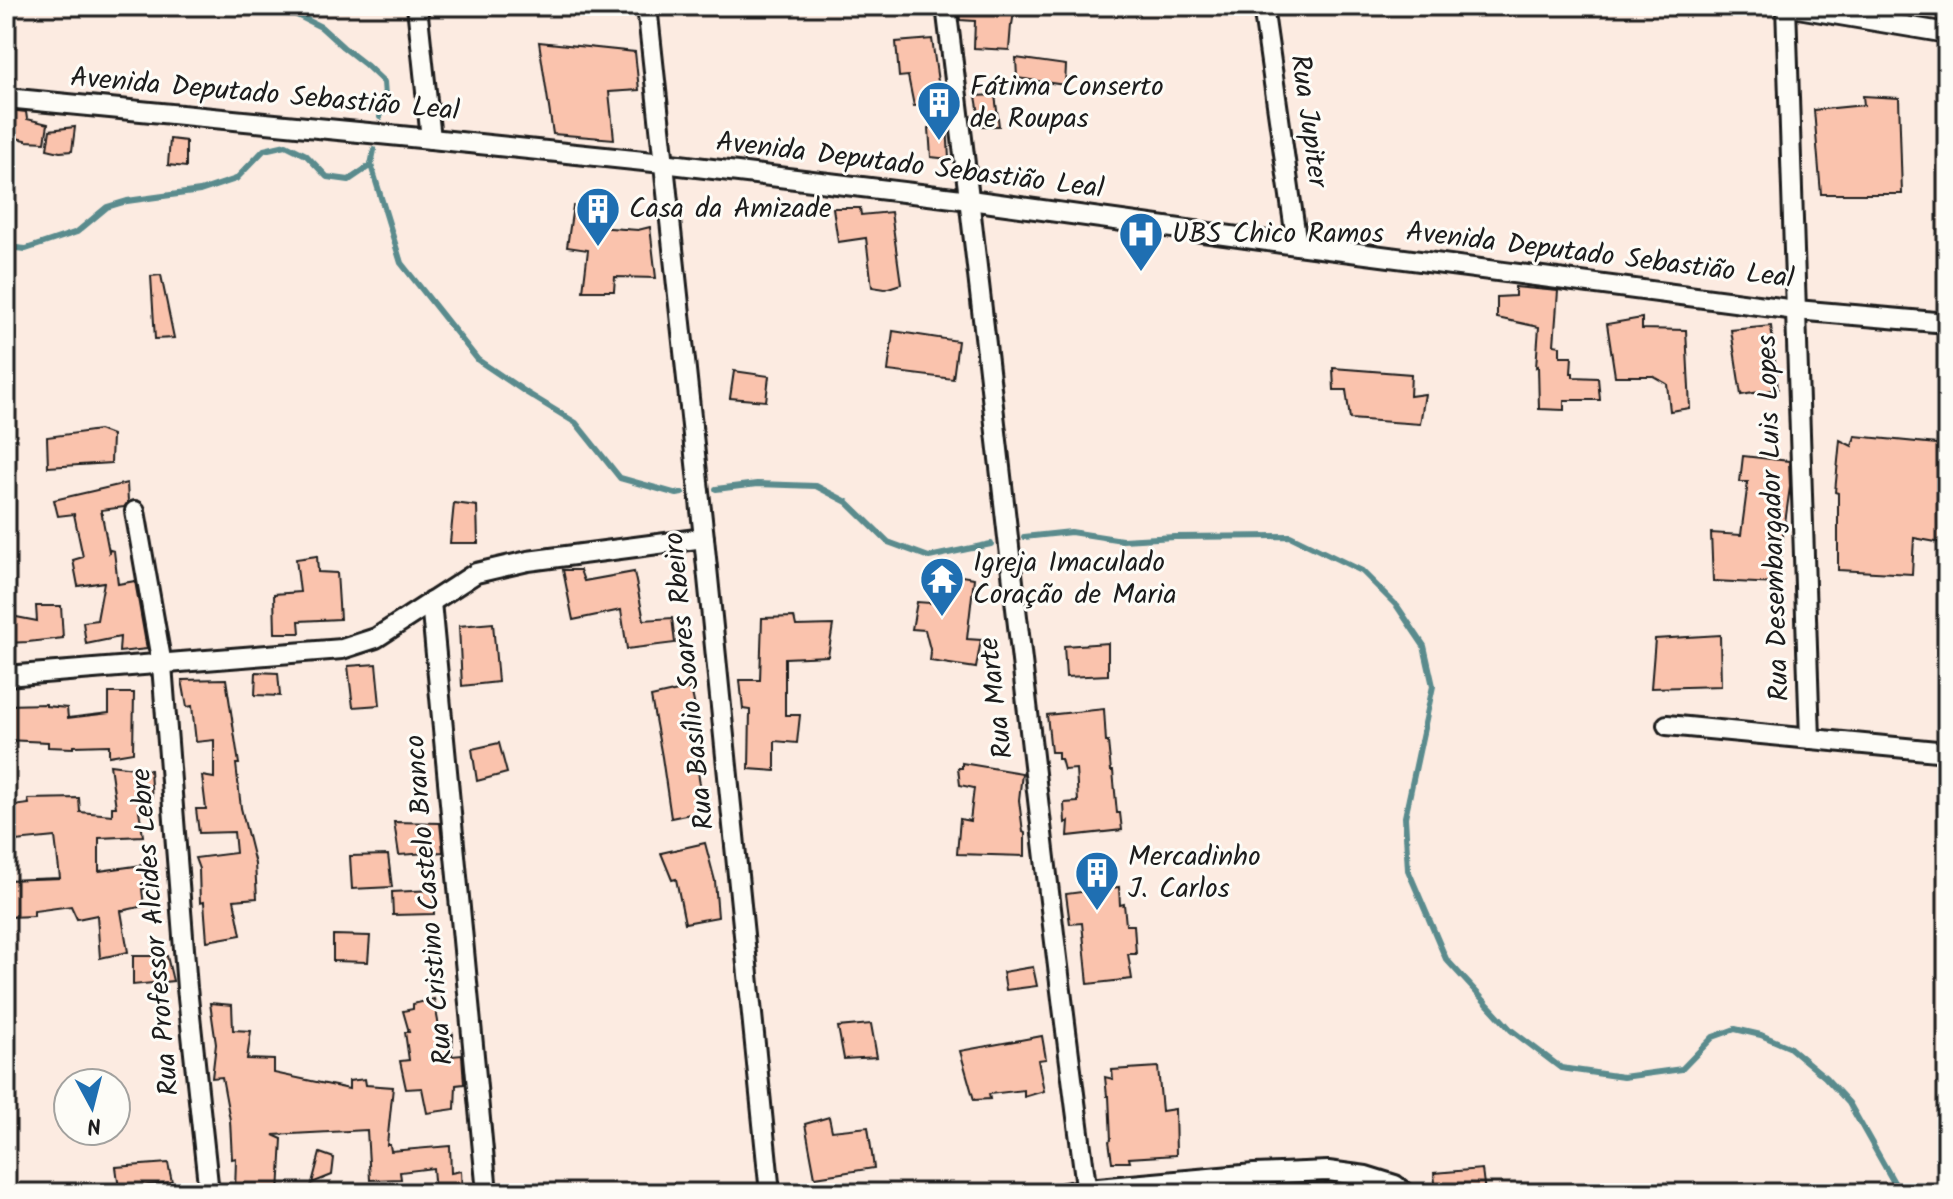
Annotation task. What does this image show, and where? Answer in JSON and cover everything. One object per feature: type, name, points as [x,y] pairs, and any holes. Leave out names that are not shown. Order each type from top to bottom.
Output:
[{"type":"street","points":[[417,6],[431,139]]},
{"type":"street","name":"Rua Basílio Soares Rbeiro","points":[[647,6],[770,1193]]},
{"type":"street","name":"Rua Marte","points":[[946,6],[1027,720],[1087,1191]]},
{"type":"street","name":"Rua Jupiter","points":[[1263,6],[1297,245]]},
{"type":"street","points":[[1786,6],[1947,33]]},
{"type":"street","name":"Rua Desembargador Luis Lopes","points":[[1786,6],[1810,739]]},
{"type":"street","name":"Avenida Deputado Sebastião Leal","points":[[6,98],[663,163],[970,200],[1796,310],[1947,323]]},
{"type":"street","name":"Rua Professor Alcides Lebre","points":[[135,511],[162,665],[187,988],[209,1193]]},
{"type":"street","points":[[6,676],[342,649],[376,638],[476,573],[528,561],[704,538]]},
{"type":"street","name":"Rua Cristino Castelo Branco","points":[[431,602],[487,1193]]},
{"type":"street","points":[[1667,725],[1947,752]]},
{"type":"street","points":[[1064,1193],[1254,1174],[1328,1171],[1366,1176],[1395,1185],[1405,1193]]},
{"type":"building","points":[[958,6],[1015,6],[1009,50],[974,48],[975,21],[960,20]]},
{"type":"building","points":[[932,39],[941,103],[914,106],[908,76],[899,77],[896,42]]},
{"type":"building","points":[[539,42],[635,52],[639,90],[609,92],[614,139],[553,134]]},
{"type":"building","points":[[1016,58],[1066,65],[1065,85],[1017,78]]},
{"type":"building","points":[[995,95],[999,126],[981,126],[976,96]]},
{"type":"building","points":[[1863,96],[1899,98],[1902,194],[1821,194],[1814,110],[1864,105]]},
{"type":"building","points":[[9,110],[26,112],[27,119],[48,124],[45,142],[6,136]]},
{"type":"building","name":"Fátima Conserto de Roupas","points":[[947,124],[949,159],[931,157],[929,128]]},
{"type":"building","points":[[75,127],[72,151],[47,149],[50,130]]},
{"type":"building","points":[[170,139],[186,141],[186,167],[168,165]]},
{"type":"building","name":"Casa da Amizade","points":[[573,206],[597,208],[596,227],[638,230],[650,227],[656,278],[615,277],[614,291],[583,291],[588,250],[567,247]]},
{"type":"building","points":[[833,208],[860,208],[861,215],[891,212],[901,284],[885,289],[872,287],[866,238],[838,242]]},
{"type":"building","points":[[161,275],[174,338],[155,339],[151,276]]},
{"type":"building","points":[[1515,287],[1558,291],[1554,345],[1560,346],[1560,356],[1572,356],[1573,377],[1598,378],[1600,400],[1564,400],[1564,410],[1539,409],[1536,367],[1539,327],[1497,318],[1497,297],[1515,296]]},
{"type":"building","points":[[1642,318],[1642,329],[1686,330],[1690,408],[1670,411],[1667,384],[1653,376],[1615,376],[1607,324]]},
{"type":"building","points":[[1771,326],[1778,389],[1741,395],[1731,330]]},
{"type":"building","points":[[893,331],[958,341],[953,379],[888,371]]},
{"type":"building","points":[[1333,368],[1411,374],[1410,396],[1425,394],[1420,424],[1350,419],[1346,390],[1334,390]]},
{"type":"building","points":[[734,371],[769,376],[766,401],[730,398]]},
{"type":"building","points":[[99,430],[112,435],[111,463],[48,467],[47,437]]},
{"type":"building","points":[[1855,436],[1947,445],[1947,544],[1914,538],[1912,574],[1838,570],[1838,493],[1835,492],[1840,440],[1852,446]]},
{"type":"building","points":[[1743,456],[1789,461],[1790,487],[1779,584],[1713,581],[1711,533],[1741,535],[1748,482],[1740,482]]},
{"type":"building","points":[[127,483],[128,502],[124,507],[101,510],[109,552],[114,551],[118,584],[135,581],[147,649],[119,652],[120,637],[86,644],[83,622],[97,620],[104,582],[78,586],[73,560],[83,557],[74,514],[58,516],[54,500]]},
{"type":"building","points":[[454,503],[477,506],[478,543],[450,543]]},
{"type":"building","points":[[317,556],[318,572],[337,573],[340,619],[299,621],[300,633],[275,633],[274,594],[300,592],[296,559]]},
{"type":"building","points":[[563,570],[580,570],[584,581],[634,572],[644,620],[672,618],[675,643],[627,649],[621,610],[573,620]]},
{"type":"building","points":[[937,572],[974,578],[967,639],[981,640],[976,668],[930,661],[925,630],[912,629],[917,602],[930,603],[932,580],[936,581]]},
{"type":"building","points":[[36,606],[61,606],[63,638],[6,643],[6,615],[37,621]]},
{"type":"building","points":[[794,617],[796,626],[833,625],[828,656],[785,658],[785,715],[800,715],[797,743],[775,741],[775,771],[749,769],[750,710],[743,709],[740,680],[760,680],[762,618]]},
{"type":"building","points":[[493,623],[498,682],[462,686],[459,626]]},
{"type":"building","points":[[1720,635],[1721,686],[1651,688],[1655,639]]},
{"type":"building","points":[[1108,643],[1108,675],[1066,677],[1064,646]]},
{"type":"building","points":[[376,664],[380,705],[353,707],[348,666]]},
{"type":"building","points":[[256,672],[278,673],[280,696],[255,695]]},
{"type":"building","points":[[226,679],[239,764],[236,764],[241,808],[255,864],[257,898],[234,900],[241,935],[207,941],[204,902],[200,903],[199,869],[195,858],[236,853],[234,832],[199,833],[196,809],[206,809],[202,776],[214,778],[214,740],[196,742],[192,706],[187,707],[182,680]]},
{"type":"building","points":[[691,688],[697,717],[691,719],[705,811],[671,818],[651,697]]},
{"type":"building","points":[[109,693],[134,693],[133,752],[109,756],[109,745],[48,747],[48,742],[6,740],[6,705],[46,704],[67,708],[68,718],[109,713]]},
{"type":"building","points":[[1104,709],[1106,742],[1122,830],[1068,836],[1069,821],[1065,823],[1064,803],[1078,802],[1076,769],[1064,770],[1058,752],[1051,752],[1047,715]]},
{"type":"building","points":[[499,743],[507,773],[477,781],[472,749]]},
{"type":"building","points":[[962,763],[1022,773],[1019,800],[1025,833],[1025,856],[957,854],[960,819],[970,821],[974,788],[960,785],[958,768],[962,768]]},
{"type":"building","points":[[110,765],[150,770],[152,802],[138,804],[143,836],[99,838],[99,871],[150,864],[153,888],[142,889],[144,906],[121,911],[128,952],[100,958],[97,915],[77,919],[71,906],[34,911],[34,916],[8,917],[6,880],[60,878],[55,837],[6,842],[6,807],[29,804],[28,799],[79,798],[80,812],[112,815],[112,807],[116,807]]},
{"type":"building","points":[[394,822],[440,823],[443,852],[399,855]]},
{"type":"building","points":[[705,843],[715,881],[718,917],[685,923],[676,879],[672,880],[661,853]]},
{"type":"building","points":[[388,855],[392,887],[352,889],[350,856]]},
{"type":"building","points":[[1119,887],[1126,925],[1134,925],[1136,954],[1128,954],[1132,979],[1088,984],[1082,923],[1070,924],[1066,894]]},
{"type":"building","points":[[433,890],[434,914],[393,915],[392,892]]},
{"type":"building","points":[[333,935],[370,936],[368,962],[333,961]]},
{"type":"building","points":[[133,956],[167,956],[173,981],[133,985]]},
{"type":"building","points":[[1033,967],[1037,986],[1006,990],[1003,972]]},
{"type":"building","points":[[434,999],[441,1038],[453,1034],[452,1056],[462,1055],[464,1084],[456,1085],[455,1109],[427,1113],[422,1088],[406,1089],[400,1061],[409,1060],[405,1032],[409,1032],[403,1011],[413,1009],[413,1004]]},
{"type":"building","points":[[210,1003],[232,1005],[233,1030],[251,1031],[247,1059],[274,1060],[274,1073],[349,1089],[349,1081],[365,1079],[366,1085],[393,1087],[387,1145],[390,1145],[391,1151],[450,1146],[451,1173],[461,1171],[462,1193],[435,1193],[433,1168],[400,1172],[401,1179],[370,1180],[367,1130],[273,1135],[282,1139],[279,1193],[235,1193],[236,1158],[232,1159],[230,1120],[222,1077],[212,1078],[216,1044]]},
{"type":"building","points":[[871,1024],[877,1057],[844,1059],[838,1027]]},
{"type":"building","points":[[1042,1036],[1046,1059],[1038,1060],[1044,1091],[1024,1097],[1024,1090],[989,1094],[990,1099],[974,1100],[960,1051]]},
{"type":"building","points":[[1158,1067],[1162,1111],[1175,1109],[1176,1155],[1112,1162],[1109,1096],[1105,1077],[1113,1079],[1112,1070]]},
{"type":"building","points":[[829,1117],[832,1131],[868,1127],[874,1168],[815,1177],[805,1124]]},
{"type":"building","points":[[320,1153],[334,1158],[332,1175],[312,1183]]},
{"type":"building","points":[[168,1163],[172,1182],[119,1189],[116,1167]]},
{"type":"building","points":[[1482,1169],[1485,1193],[1436,1193],[1434,1173]]},
{"type":"waterway","points":[[258,6],[295,14],[321,27],[366,65],[384,82],[385,96],[380,117]]},
{"type":"waterway","points":[[6,247],[26,249],[77,232],[107,207],[127,201],[200,191],[236,179],[264,150],[286,145],[306,155],[327,177],[349,180],[371,165]]},
{"type":"waterway","points":[[374,150],[371,165],[401,263],[478,360],[576,423],[620,478],[682,493]]},
{"type":"waterway","points":[[716,489],[757,484],[816,486],[847,502],[888,542],[929,557],[991,544]]},
{"type":"waterway","points":[[1024,537],[1071,532],[1122,540],[1290,536],[1362,571],[1397,606],[1424,646],[1433,686],[1405,817],[1408,870],[1446,959],[1511,1030],[1561,1068],[1623,1077],[1682,1069],[1713,1037],[1735,1029],[1761,1035],[1789,1047],[1825,1077],[1849,1103],[1896,1186],[1905,1193]]},
{"type":"place","name":"Fátima Conserto de Roupas","points":[[939,142]]},
{"type":"place","name":"Casa da Amizade","points":[[598,248]]},
{"type":"place","name":"UBS Chico Ramos","points":[[1141,273]]},
{"type":"place","name":"Igreja Imaculado Coração de Maria","points":[[942,618]]},
{"type":"place","name":"Mercadinho J. Carlos","points":[[1097,912]]}]
